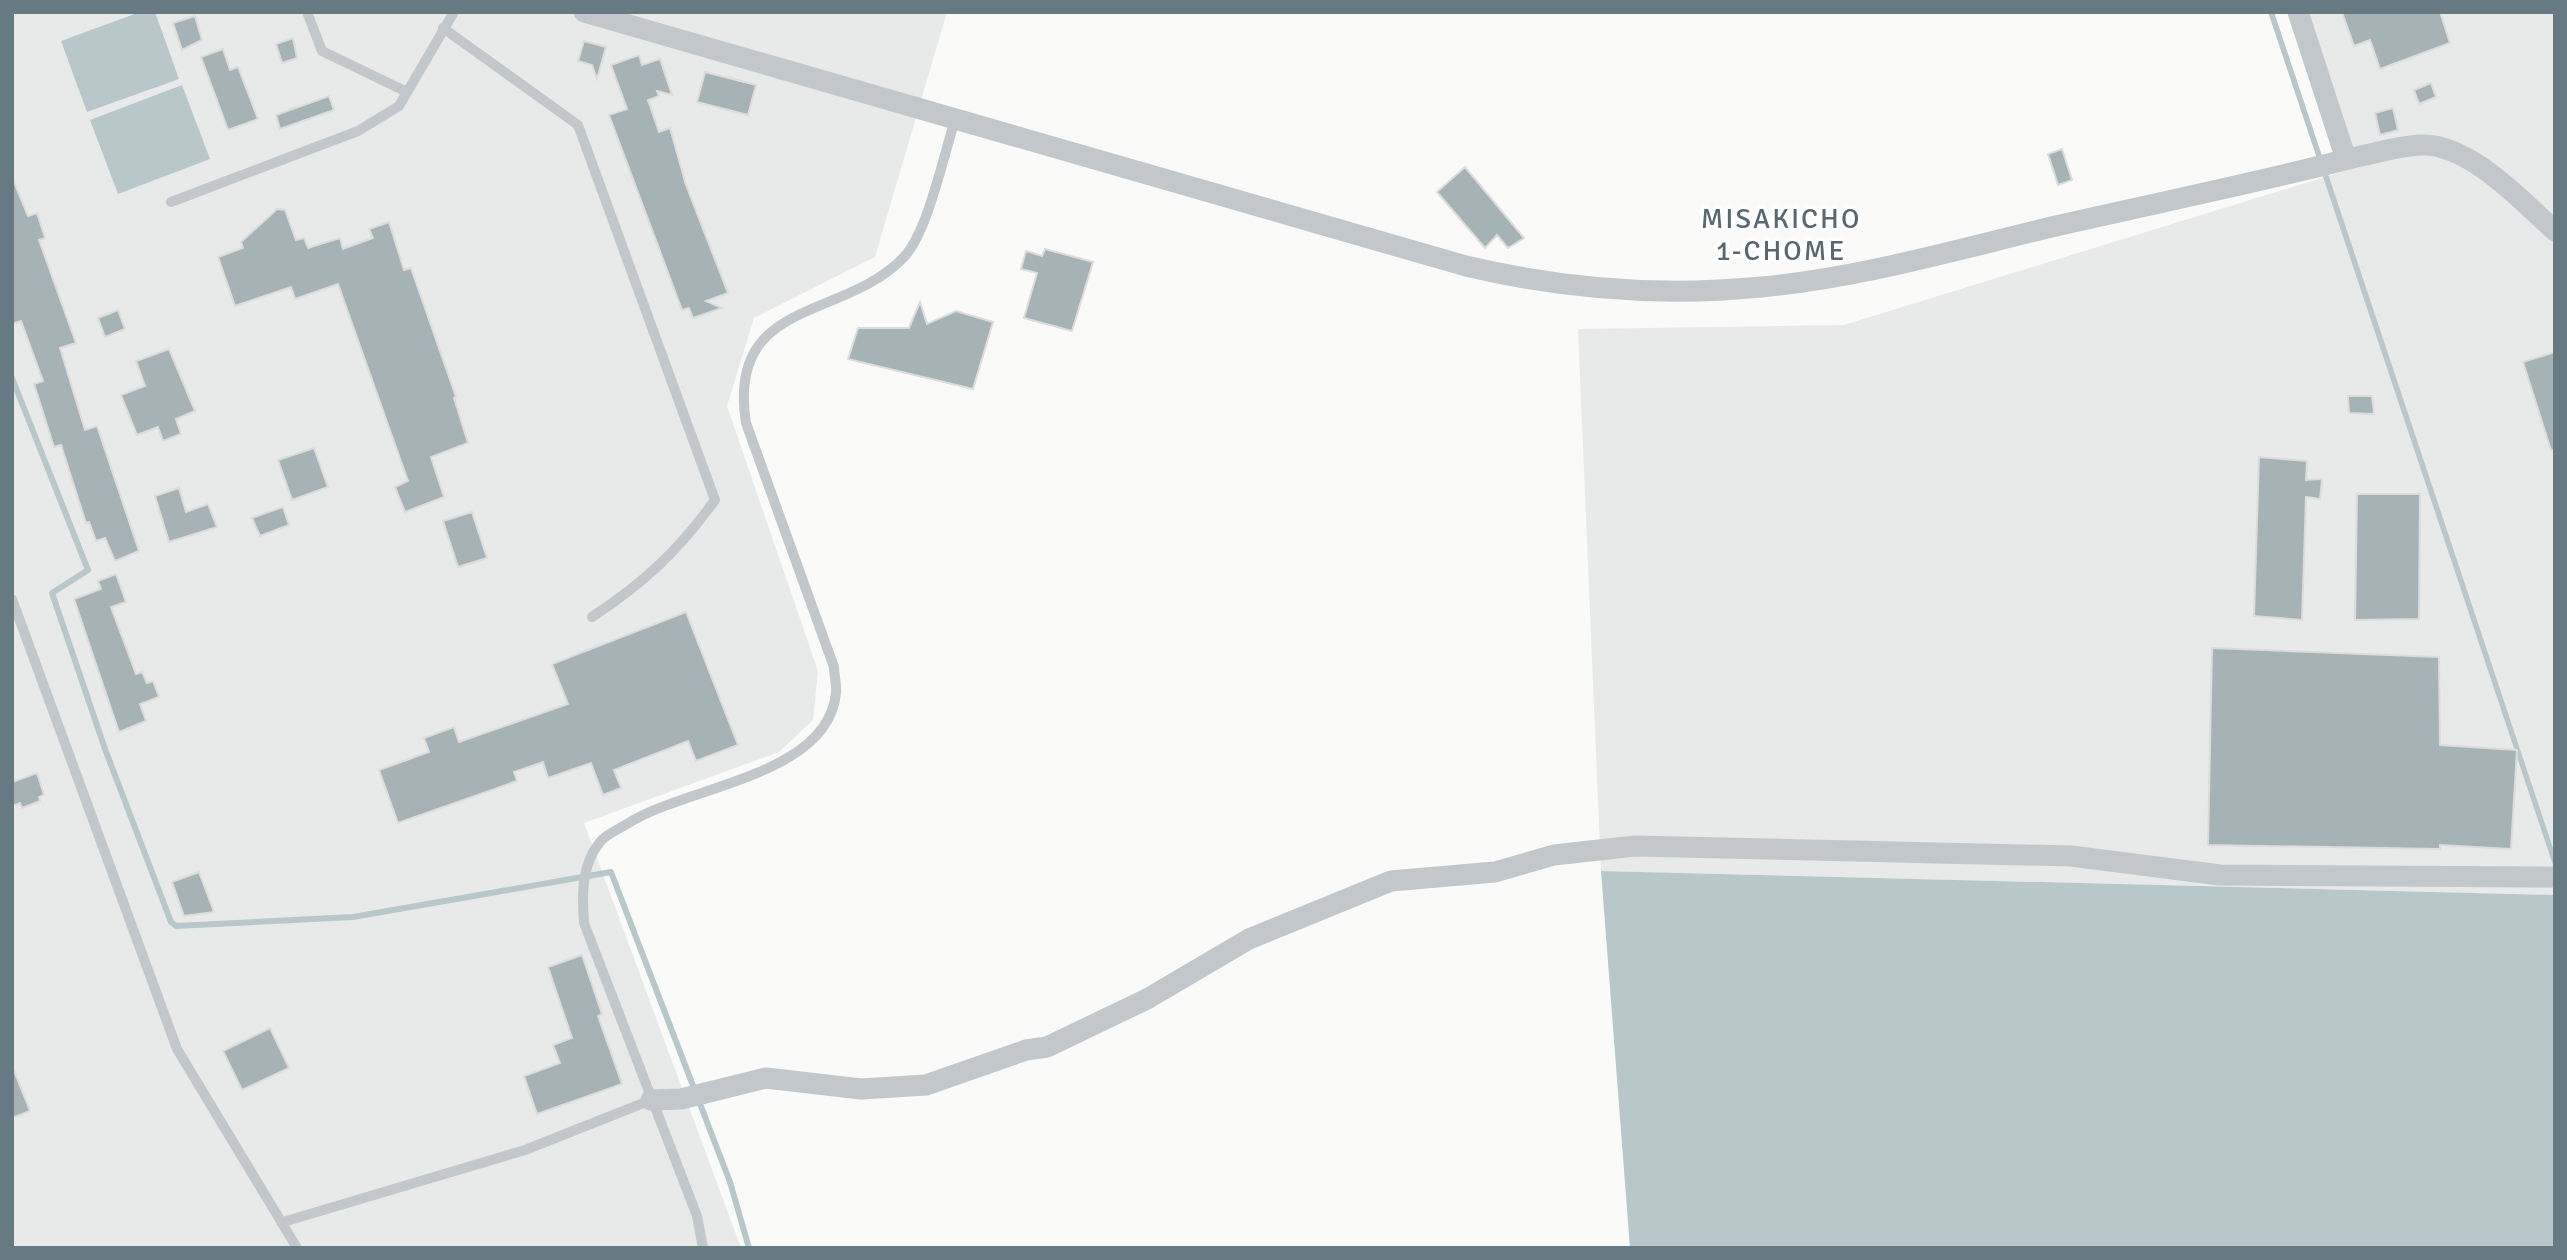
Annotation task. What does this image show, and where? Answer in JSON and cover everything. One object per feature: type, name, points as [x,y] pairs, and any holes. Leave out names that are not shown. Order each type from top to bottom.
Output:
[{"type":"street","points":[[584,12],[956,117],[1172,183],[1466,266],[1532,280],[1646,291],[1739,289],[1819,279],[2334,162],[2422,145],[2453,150],[2484,169],[2555,231]]},
{"type":"street","points":[[2298,12],[2334,162]]},
{"type":"street","points":[[651,1100],[681,1099],[766,1078],[861,1089],[926,1085],[1026,1050],[1047,1047],[1147,999],[1249,939],[1391,881],[1495,872],[1554,855],[1635,846],[2057,855],[2220,875],[2555,877]]},
{"type":"lane","points":[[307,12],[322,51],[407,92]]},
{"type":"lane","points":[[171,202],[358,131],[399,106],[454,12]]},
{"type":"lane","points":[[443,28],[578,125],[715,500],[691,533],[638,586],[592,617]]},
{"type":"lane","points":[[703,1248],[698,1216],[584,923],[582,884],[601,841],[642,814],[785,761],[813,740],[827,719],[836,694],[834,667],[746,423],[742,399],[746,371],[757,348],[773,328],[876,279],[905,256],[918,239],[956,117]]},
{"type":"lane","points":[[12,599],[177,1049],[297,1248]]},
{"type":"lane","points":[[283,1222],[524,1150],[651,1100]]},
{"type":"shaded area","points":[[12,12],[947,12],[875,257],[754,318],[727,406],[818,671],[813,720],[779,752],[584,823],[741,1248],[12,1248]]},
{"type":"shaded area","points":[[140,12],[155,12],[179,79],[87,112],[61,41]]},
{"type":"shaded area","points":[[2268,12],[2274,12],[2555,854],[2555,871]]},
{"type":"shaded area","points":[[2304,12],[2555,12],[2555,895],[1601,871],[1578,329],[1844,325],[2354,168]]},
{"type":"shaded area","points":[[182,85],[210,159],[118,194],[90,120]]},
{"type":"shaded area","points":[[1601,871],[2555,895],[2555,1248],[1630,1248]]},
{"type":"building","points":[[2342,12],[2440,12],[2450,43],[2380,69],[2370,40],[2354,46]]},
{"type":"building","points":[[195,16],[202,40],[182,50],[173,23]]},
{"type":"building","points":[[293,38],[297,58],[282,63],[276,44]]},
{"type":"building","points":[[584,41],[606,47],[597,79],[592,65],[578,61]]},
{"type":"building","points":[[223,49],[230,70],[238,67],[258,119],[228,130],[201,57]]},
{"type":"building","points":[[639,55],[642,65],[660,59],[672,95],[657,91],[659,96],[648,100],[659,132],[670,128],[686,185],[728,293],[706,301],[722,308],[693,318],[689,308],[682,310],[609,115],[627,109],[611,65]]},
{"type":"building","points":[[705,72],[756,85],[748,115],[697,102]]},
{"type":"building","points":[[2431,83],[2436,97],[2419,104],[2414,90]]},
{"type":"building","points":[[329,96],[334,110],[280,129],[276,115]]},
{"type":"building","points":[[2393,108],[2398,130],[2380,135],[2375,113]]},
{"type":"building","points":[[2062,149],[2072,180],[2058,185],[2048,154]]},
{"type":"building","points":[[1465,167],[1524,238],[1508,248],[1497,235],[1485,248],[1437,192]]},
{"type":"building","points":[[12,177],[28,216],[37,213],[45,238],[39,240],[76,343],[60,348],[85,430],[97,426],[139,551],[115,561],[105,538],[96,541],[89,522],[86,523],[61,445],[54,447],[34,384],[43,381],[21,321],[12,324]]},
{"type":"building","points":[[277,209],[285,210],[296,240],[304,238],[308,248],[340,238],[343,249],[373,238],[369,229],[389,222],[404,270],[411,268],[456,397],[454,398],[468,443],[431,457],[444,497],[405,512],[395,487],[408,481],[338,284],[295,299],[291,287],[235,306],[218,257],[243,248],[241,242]]},
{"type":"building","points":[[1045,249],[1093,262],[1072,331],[1024,318],[1037,273],[1021,269],[1026,251],[1042,256]]},
{"type":"building","points":[[920,302],[927,324],[956,311],[993,322],[973,389],[848,359],[858,328],[909,328]]},
{"type":"building","points":[[118,310],[125,329],[105,337],[98,318]]},
{"type":"building","points":[[169,349],[195,411],[176,419],[181,434],[163,441],[158,427],[137,435],[121,395],[145,386],[136,361]]},
{"type":"building","points":[[2555,352],[2555,450],[2551,450],[2523,362]]},
{"type":"building","points":[[2348,396],[2372,396],[2374,414],[2349,413]]},
{"type":"building","points":[[314,448],[328,487],[292,500],[278,460]]},
{"type":"building","points":[[2259,457],[2307,461],[2306,480],[2322,479],[2320,499],[2306,497],[2302,620],[2254,616]]},
{"type":"building","points":[[179,488],[186,512],[208,504],[217,527],[169,542],[155,496]]},
{"type":"building","points":[[2357,494],[2420,494],[2419,619],[2355,620]]},
{"type":"building","points":[[283,507],[289,525],[260,536],[252,518]]},
{"type":"building","points":[[472,512],[487,558],[458,567],[443,521]]},
{"type":"building","points":[[116,574],[126,602],[111,607],[136,674],[142,672],[147,683],[153,681],[159,697],[140,704],[146,721],[119,732],[74,599],[101,589],[98,581]]},
{"type":"building","points":[[686,612],[738,745],[696,761],[688,741],[614,770],[621,788],[603,795],[591,763],[548,778],[543,762],[514,772],[517,781],[398,823],[379,770],[429,752],[424,738],[454,727],[459,742],[568,704],[552,664]]},
{"type":"building","points":[[2212,648],[2439,657],[2440,745],[2517,750],[2511,849],[2440,845],[2440,849],[2208,845]]},
{"type":"building","points":[[37,773],[44,795],[39,797],[40,801],[22,808],[20,803],[12,806],[12,782]]},
{"type":"building","points":[[199,872],[214,912],[184,916],[172,882]]},
{"type":"building","points":[[582,955],[602,1014],[598,1016],[622,1084],[537,1114],[524,1076],[560,1063],[553,1045],[572,1038],[548,967]]},
{"type":"building","points":[[270,1028],[289,1068],[242,1090],[223,1051]]},
{"type":"building","points":[[12,1069],[30,1111],[12,1118]]},
{"type":"waterway","points":[[12,378],[88,570],[52,593],[105,749],[171,922],[176,926],[353,917],[611,872],[730,1182],[749,1248]]},
{"type":"district","name":"MISAKICHO 1-CHOME","points":[[1781,235]]}]
